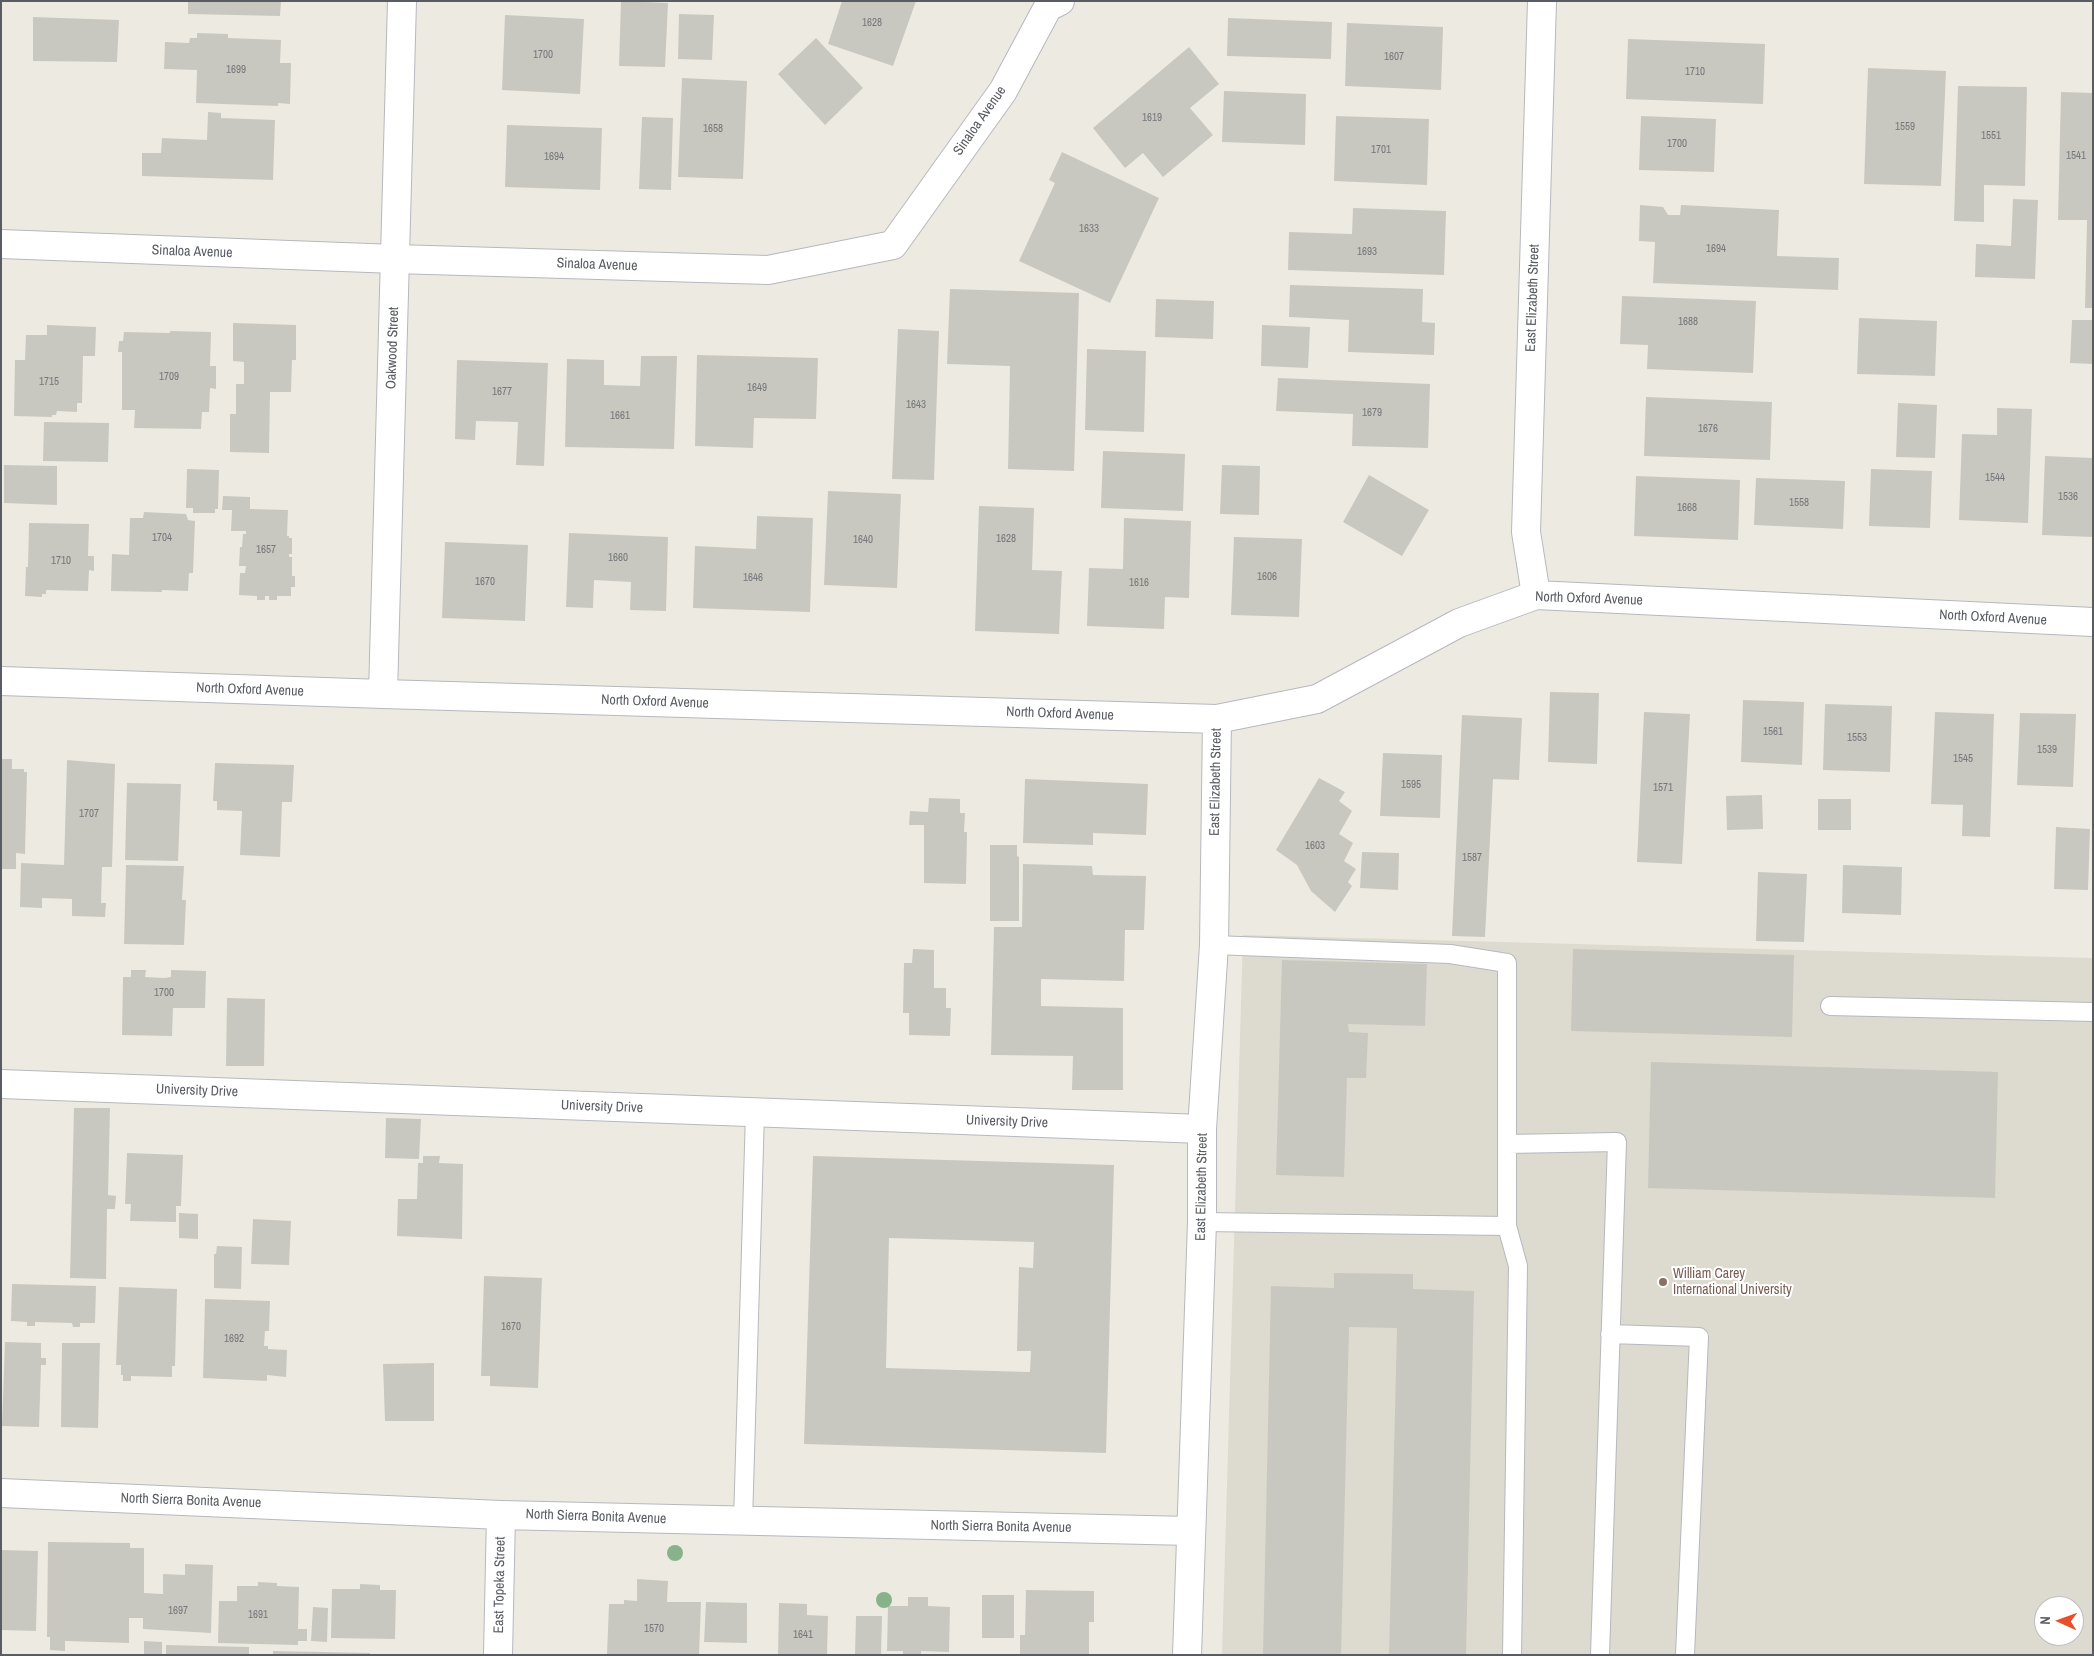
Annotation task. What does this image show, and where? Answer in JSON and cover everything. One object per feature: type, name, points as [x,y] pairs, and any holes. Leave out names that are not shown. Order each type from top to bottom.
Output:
[{"type":"street","name":"Oakwood Street","points":[[383,694],[402,1]]},
{"type":"street","name":"East Elizabeth Street","points":[[1536,595],[1526,532],[1542,1]]},
{"type":"street","name":"Sinaloa Avenue","points":[[1,244],[395,260],[768,270],[893,245],[1003,91],[1051,3]]},
{"type":"street","name":"North Oxford Avenue","points":[[1,681],[1217,719],[1317,698],[1459,623],[1536,595],[2093,622]]},
{"type":"street","name":"East Elizabeth Street","points":[[1187,1655],[1202,1222],[1202,1129],[1214,945],[1217,719]]},
{"type":"street","name":"University Drive","points":[[1,1084],[1202,1129]]},
{"type":"street","name":"North Sierra Bonita Avenue","points":[[1,1493],[743,1522],[1190,1531]]},
{"type":"street","name":"East Topeka Street","points":[[498,1655],[501,1514]]},
{"type":"lane","points":[[1214,945],[1450,954],[1507,963],[1507,1226],[1518,1266],[1512,1655]]},
{"type":"lane","points":[[1830,1006],[2093,1012]]},
{"type":"lane","points":[[743,1522],[755,1113]]},
{"type":"lane","points":[[1507,1144],[1617,1142],[1600,1655]]},
{"type":"lane","points":[[1202,1222],[1507,1226]]},
{"type":"lane","points":[[1610,1334],[1700,1337],[1685,1655]]},
{"type":"shaded area","name":"William Carey International University","points":[[1243,935],[2093,958],[2093,1655],[1222,1655]]},
{"type":"building","points":[[188,1],[281,1],[280,16],[188,14]]},
{"type":"building","points":[[621,1],[668,3],[665,67],[619,66]]},
{"type":"building","points":[[842,1],[916,1],[893,66],[828,44]]},
{"type":"building","points":[[679,14],[714,15],[712,60],[678,59]]},
{"type":"building","points":[[505,15],[584,19],[580,94],[502,90]]},
{"type":"building","points":[[33,17],[119,20],[117,62],[33,61]]},
{"type":"building","points":[[1228,18],[1332,22],[1331,59],[1227,56]]},
{"type":"building","points":[[1347,23],[1443,27],[1441,90],[1345,86]]},
{"type":"building","points":[[197,33],[228,34],[228,38],[281,40],[280,63],[291,63],[290,104],[278,103],[278,106],[196,103],[197,70],[164,69],[165,42],[189,43],[190,38],[197,38]]},
{"type":"building","points":[[816,38],[863,88],[825,125],[778,74]]},
{"type":"building","points":[[1628,39],[1765,44],[1763,104],[1626,99]]},
{"type":"building","points":[[1189,47],[1219,84],[1190,108],[1213,135],[1163,177],[1143,153],[1125,168],[1093,128]]},
{"type":"building","points":[[1868,68],[1946,71],[1941,186],[1864,184]]},
{"type":"building","points":[[682,78],[747,81],[743,179],[678,177]]},
{"type":"building","points":[[1958,86],[2027,87],[2025,186],[1984,185],[1984,222],[1954,221]]},
{"type":"building","points":[[1224,91],[1306,94],[1305,145],[1222,142]]},
{"type":"building","points":[[2061,92],[2093,93],[2093,308],[2085,308],[2087,220],[2058,220]]},
{"type":"building","points":[[208,112],[221,113],[221,118],[275,120],[273,180],[142,176],[142,153],[161,153],[162,138],[207,140]]},
{"type":"building","points":[[1336,116],[1429,119],[1427,185],[1334,181]]},
{"type":"building","points":[[1641,116],[1716,119],[1714,172],[1639,170]]},
{"type":"building","points":[[642,117],[673,118],[671,190],[639,189]]},
{"type":"building","points":[[507,125],[602,128],[600,190],[505,187]]},
{"type":"building","points":[[1062,152],[1159,198],[1110,303],[1019,261],[1055,183],[1049,180]]},
{"type":"building","points":[[2013,199],[2038,200],[2035,279],[1975,277],[1976,244],[2011,246]]},
{"type":"building","points":[[1640,205],[1663,207],[1668,215],[1680,215],[1681,205],[1779,210],[1777,256],[1839,258],[1838,290],[1653,283],[1655,242],[1639,241]]},
{"type":"building","points":[[1353,208],[1446,211],[1444,275],[1288,270],[1289,232],[1352,234]]},
{"type":"building","points":[[1290,285],[1423,289],[1422,322],[1435,323],[1434,355],[1348,352],[1349,320],[1289,317]]},
{"type":"building","points":[[950,289],[1079,293],[1074,471],[1008,469],[1010,366],[947,364]]},
{"type":"building","points":[[1622,296],[1756,301],[1753,373],[1647,369],[1648,345],[1620,344]]},
{"type":"building","points":[[1156,299],[1214,301],[1213,339],[1155,337]]},
{"type":"building","points":[[1859,318],[1937,321],[1935,376],[1857,374]]},
{"type":"building","points":[[2072,320],[2093,320],[2093,364],[2070,363]]},
{"type":"building","points":[[233,323],[296,325],[296,360],[292,360],[291,392],[270,392],[269,453],[230,452],[230,414],[236,414],[236,384],[244,384],[244,362],[233,361]]},
{"type":"building","points":[[47,325],[96,327],[95,356],[83,356],[82,403],[77,403],[77,412],[57,411],[56,415],[52,415],[52,417],[14,416],[15,360],[25,360],[26,335],[47,335]]},
{"type":"building","points":[[1262,325],[1310,327],[1308,368],[1261,366]]},
{"type":"building","points":[[898,329],[939,331],[934,480],[892,479]]},
{"type":"building","points":[[170,331],[211,332],[210,366],[216,366],[216,389],[210,388],[209,412],[202,412],[201,429],[134,428],[135,410],[122,410],[122,352],[118,352],[119,341],[123,341],[124,332],[170,333]]},
{"type":"building","points":[[1087,349],[1146,351],[1144,432],[1085,430]]},
{"type":"building","points":[[697,355],[818,358],[816,419],[754,418],[753,448],[695,446]]},
{"type":"building","points":[[641,356],[677,356],[674,449],[565,447],[567,359],[604,360],[604,385],[640,386]]},
{"type":"building","points":[[457,360],[548,363],[544,466],[516,465],[518,422],[476,421],[475,440],[455,439]]},
{"type":"building","points":[[1278,378],[1430,384],[1428,448],[1352,446],[1353,414],[1276,411]]},
{"type":"building","points":[[1646,397],[1772,402],[1770,460],[1644,456]]},
{"type":"building","points":[[1898,403],[1937,405],[1935,458],[1896,457]]},
{"type":"building","points":[[1997,408],[2032,409],[2028,523],[1959,520],[1962,434],[1997,435]]},
{"type":"building","points":[[44,422],[109,423],[108,462],[43,461]]},
{"type":"building","points":[[1103,451],[1185,454],[1183,511],[1101,508]]},
{"type":"building","points":[[2045,456],[2093,458],[2093,537],[2042,535]]},
{"type":"building","points":[[4,465],[57,466],[57,505],[4,503]]},
{"type":"building","points":[[1222,465],[1260,466],[1259,515],[1220,514]]},
{"type":"building","points":[[187,469],[219,470],[218,509],[215,509],[215,513],[193,513],[193,508],[186,508]]},
{"type":"building","points":[[1871,469],[1932,471],[1930,528],[1869,526]]},
{"type":"building","points":[[1369,475],[1429,510],[1402,556],[1343,522]]},
{"type":"building","points":[[1636,476],[1740,480],[1738,540],[1634,536]]},
{"type":"building","points":[[1756,478],[1845,481],[1843,529],[1754,525]]},
{"type":"building","points":[[828,491],[901,494],[897,588],[824,585]]},
{"type":"building","points":[[223,496],[250,497],[250,509],[288,510],[287,536],[292,538],[292,554],[289,554],[289,557],[292,557],[292,576],[295,576],[295,587],[291,587],[291,596],[277,596],[277,600],[269,600],[269,596],[265,596],[265,600],[257,600],[257,596],[239,595],[240,573],[245,573],[246,566],[239,566],[240,547],[242,547],[243,534],[246,534],[246,531],[231,531],[232,510],[222,510]]},
{"type":"building","points":[[979,506],[1034,508],[1032,570],[1062,571],[1059,634],[975,631]]},
{"type":"building","points":[[144,512],[186,514],[188,520],[195,521],[193,573],[189,573],[188,591],[111,591],[112,554],[129,555],[130,518],[143,518]]},
{"type":"building","points":[[757,516],[813,518],[810,612],[693,608],[695,546],[756,549]]},
{"type":"building","points":[[1124,518],[1191,521],[1189,598],[1165,597],[1164,629],[1087,626],[1089,568],[1123,569]]},
{"type":"building","points":[[29,523],[89,524],[88,556],[94,556],[94,571],[89,570],[88,591],[46,590],[46,594],[42,594],[42,597],[25,596]]},
{"type":"building","points":[[569,533],[668,537],[666,611],[630,610],[631,582],[594,580],[593,608],[566,607]]},
{"type":"building","points":[[1234,537],[1302,539],[1299,617],[1231,615]]},
{"type":"building","points":[[445,542],[528,545],[525,621],[442,618]]},
{"type":"building","points":[[1550,692],[1599,693],[1597,764],[1548,762]]},
{"type":"building","points":[[1743,700],[1804,702],[1802,765],[1741,762]]},
{"type":"building","points":[[1825,704],[1892,706],[1890,772],[1823,770]]},
{"type":"building","points":[[1644,712],[1690,714],[1682,864],[1637,862]]},
{"type":"building","points":[[1935,712],[1994,714],[1990,837],[1962,836],[1963,805],[1931,804]]},
{"type":"building","points":[[2020,713],[2076,714],[2073,787],[2017,785]]},
{"type":"building","points":[[1462,715],[1522,718],[1519,780],[1493,779],[1485,937],[1452,936]]},
{"type":"building","points":[[1383,753],[1442,755],[1440,818],[1380,816]]},
{"type":"building","points":[[1,759],[12,759],[12,769],[24,769],[24,772],[27,772],[25,854],[16,853],[16,869],[1,869]]},
{"type":"building","points":[[67,760],[115,764],[112,867],[102,867],[101,903],[106,903],[105,917],[72,916],[72,899],[42,898],[42,908],[20,907],[21,863],[64,865]]},
{"type":"building","points":[[215,763],[294,765],[292,802],[282,802],[280,857],[240,855],[242,811],[217,810],[217,801],[213,801]]},
{"type":"building","points":[[1319,778],[1345,792],[1339,801],[1352,811],[1339,834],[1353,843],[1344,861],[1356,869],[1348,882],[1352,886],[1335,912],[1311,891],[1297,865],[1276,850]]},
{"type":"building","points":[[1025,779],[1148,784],[1146,835],[1093,833],[1093,845],[1023,843]]},
{"type":"building","points":[[127,783],[181,784],[178,861],[125,860]]},
{"type":"building","points":[[1762,795],[1763,829],[1727,830],[1726,796]]},
{"type":"building","points":[[929,798],[960,799],[960,813],[965,813],[964,832],[967,832],[966,884],[924,883],[924,825],[909,825],[910,811],[928,812]]},
{"type":"building","points":[[1818,799],[1851,799],[1851,830],[1818,830]]},
{"type":"building","points":[[2056,827],[2090,829],[2088,890],[2054,889]]},
{"type":"building","points":[[990,845],[1017,845],[1017,856],[1019,857],[1019,921],[990,921]]},
{"type":"building","points":[[1362,852],[1399,853],[1398,890],[1360,888]]},
{"type":"building","points":[[1023,864],[1092,866],[1093,875],[1146,876],[1144,930],[1125,930],[1124,981],[1041,979],[1041,1006],[1123,1008],[1123,1090],[1072,1090],[1073,1056],[991,1055],[994,927],[1022,927]]},
{"type":"building","points":[[126,865],[184,866],[182,900],[186,900],[184,945],[124,944]]},
{"type":"building","points":[[1843,865],[1902,867],[1901,915],[1842,913]]},
{"type":"building","points":[[1758,872],[1807,874],[1804,942],[1756,941]]},
{"type":"building","points":[[913,949],[934,950],[934,988],[946,988],[946,1008],[951,1008],[950,1036],[909,1035],[909,1013],[903,1013],[904,963],[912,963]]},
{"type":"building","points":[[1573,949],[1794,955],[1792,1037],[1571,1031]]},
{"type":"building","points":[[1282,960],[1427,964],[1425,1026],[1348,1024],[1349,1032],[1368,1033],[1366,1078],[1347,1078],[1344,1177],[1276,1175]]},
{"type":"building","points":[[131,970],[146,970],[145,977],[164,978],[171,977],[171,970],[206,971],[205,1008],[173,1008],[172,1036],[122,1035],[123,977],[131,977]]},
{"type":"building","points":[[227,998],[265,999],[264,1066],[226,1066]]},
{"type":"building","points":[[1651,1062],[1998,1072],[1995,1198],[1648,1188]]},
{"type":"building","points":[[74,1108],[110,1108],[108,1195],[116,1196],[115,1209],[107,1209],[106,1279],[70,1278]]},
{"type":"building","points":[[386,1118],[421,1119],[419,1159],[385,1158]]},
{"type":"building","points":[[127,1153],[183,1155],[181,1206],[176,1206],[176,1222],[130,1221],[131,1204],[125,1204]]},
{"type":"building","points":[[423,1156],[440,1156],[439,1163],[463,1164],[462,1239],[397,1236],[398,1199],[417,1199],[418,1163],[423,1163]]},
{"type":"building","points":[[813,1156],[1114,1165],[1106,1453],[804,1444]],"holes":[[[889,1238],[1034,1242],[1033,1268],[1019,1267],[1017,1351],[1031,1351],[1030,1372],[886,1368]]]},
{"type":"building","points":[[179,1213],[198,1214],[198,1239],[179,1238]]},
{"type":"building","points":[[253,1219],[291,1221],[289,1265],[251,1264]]},
{"type":"building","points":[[217,1246],[242,1247],[241,1289],[214,1288],[214,1254],[216,1254]]},
{"type":"building","points":[[1334,1273],[1413,1274],[1413,1289],[1474,1291],[1466,1655],[1389,1655],[1397,1328],[1349,1327],[1341,1655],[1263,1655],[1271,1286],[1334,1288]]},
{"type":"building","points":[[484,1276],[542,1278],[538,1388],[490,1386],[490,1376],[481,1376]]},
{"type":"building","points":[[12,1284],[96,1286],[95,1323],[80,1323],[80,1327],[73,1327],[72,1323],[35,1322],[35,1326],[27,1326],[27,1322],[11,1321]]},
{"type":"building","points":[[119,1287],[177,1289],[175,1366],[172,1366],[172,1377],[131,1376],[131,1381],[123,1381],[121,1365],[116,1365]]},
{"type":"building","points":[[205,1299],[270,1301],[269,1331],[265,1331],[264,1346],[268,1346],[268,1349],[287,1350],[286,1377],[267,1375],[267,1381],[203,1378]]},
{"type":"building","points":[[5,1342],[41,1343],[41,1358],[46,1358],[46,1365],[41,1365],[39,1427],[2,1426]]},
{"type":"building","points":[[62,1343],[100,1343],[98,1428],[61,1427]]},
{"type":"building","points":[[434,1363],[434,1421],[385,1421],[383,1364]]},
{"type":"building","points":[[48,1542],[130,1543],[130,1548],[144,1548],[144,1593],[163,1594],[163,1574],[185,1575],[185,1564],[213,1565],[211,1633],[143,1629],[143,1618],[129,1618],[129,1643],[65,1641],[65,1651],[50,1650],[50,1637],[47,1637]]},
{"type":"building","points":[[1,1550],[38,1551],[36,1631],[1,1630]]},
{"type":"building","points":[[637,1579],[668,1581],[667,1602],[701,1602],[699,1655],[607,1654],[609,1604],[624,1604],[624,1600],[637,1601]]},
{"type":"building","points":[[258,1582],[277,1583],[277,1586],[299,1587],[298,1629],[307,1629],[307,1641],[298,1641],[298,1645],[218,1643],[219,1601],[237,1601],[237,1586],[258,1586]]},
{"type":"building","points":[[360,1584],[380,1585],[380,1590],[396,1590],[395,1639],[331,1638],[332,1589],[360,1589]]},
{"type":"building","points":[[1026,1590],[1094,1591],[1094,1622],[1089,1622],[1089,1655],[1020,1655],[1020,1635],[1025,1635]]},
{"type":"building","points":[[982,1595],[1014,1595],[1014,1638],[982,1638]]},
{"type":"building","points":[[908,1597],[928,1597],[928,1606],[950,1607],[949,1652],[921,1651],[921,1655],[903,1655],[903,1651],[887,1651],[888,1606],[908,1606]]},
{"type":"building","points":[[706,1602],[747,1603],[747,1643],[704,1642]]},
{"type":"building","points":[[779,1603],[807,1604],[807,1615],[828,1616],[827,1655],[778,1655]]},
{"type":"building","points":[[313,1607],[328,1608],[327,1642],[311,1641]]},
{"type":"building","points":[[856,1616],[882,1616],[881,1655],[855,1655]]},
{"type":"building","points":[[144,1641],[162,1642],[162,1655],[144,1655]]},
{"type":"building","points":[[166,1645],[249,1647],[249,1655],[166,1655]]},
{"type":"building","points":[[273,1651],[370,1653],[370,1655],[273,1655]]},
{"type":"place","name":"William Carey International University","points":[[1663,1282]]}]
